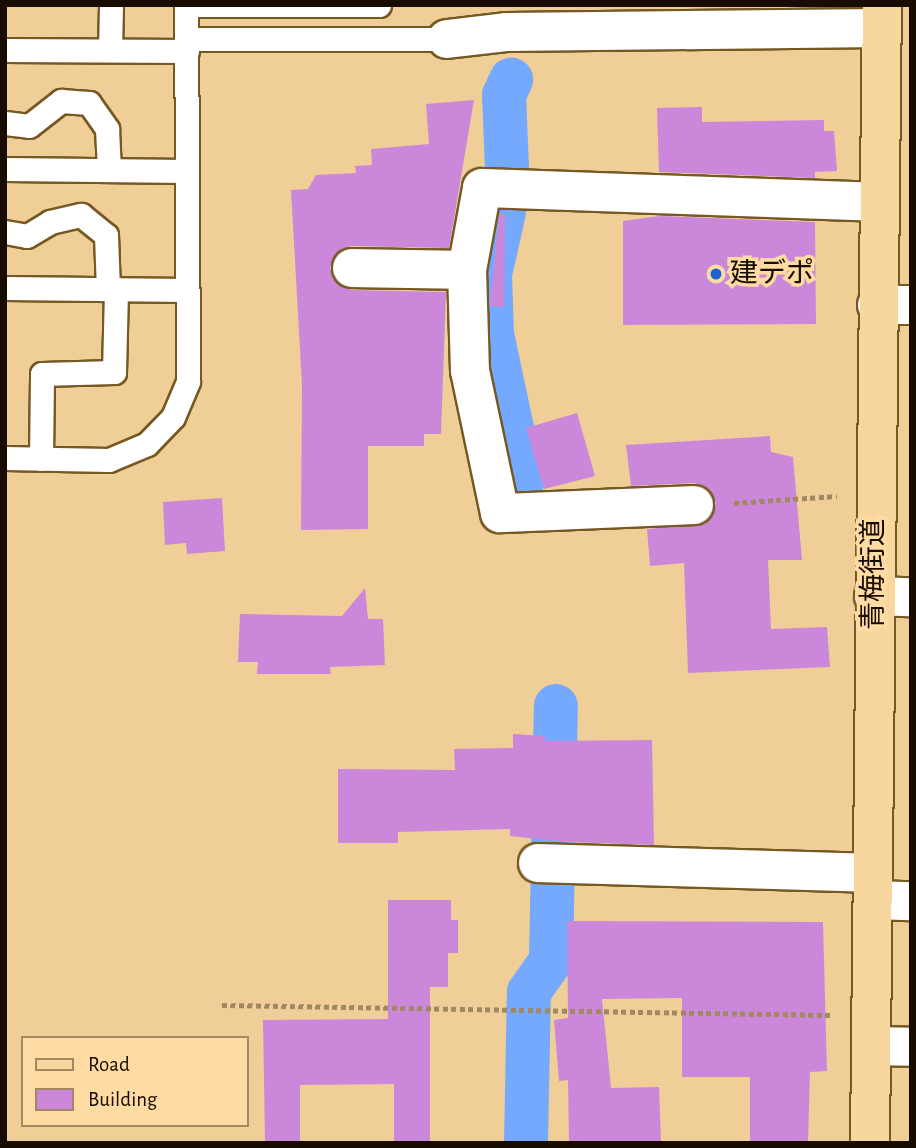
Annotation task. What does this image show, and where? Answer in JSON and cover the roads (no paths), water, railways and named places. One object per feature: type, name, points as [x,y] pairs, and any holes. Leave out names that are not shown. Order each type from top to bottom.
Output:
[{"type":"main road","name":"青梅街道","points":[[870,1143],[873,887],[892,597],[875,494],[894,305],[877,202],[882,17]]},
{"type":"street","points":[[447,39],[506,32],[882,17]]},
{"type":"street","points":[[694,505],[500,513],[470,371],[467,270],[482,188],[877,202]]},
{"type":"street","points":[[352,268],[467,270]]},
{"type":"street","points":[[556,864],[873,887],[911,901]]},
{"type":"street","points":[[872,1046],[911,1047]]},
{"type":"lane","points":[[110,50],[111,5]]},
{"type":"lane","points":[[5,458],[109,460],[147,444],[173,417],[188,381],[186,5],[379,5]]},
{"type":"lane","points":[[5,50],[110,50],[187,45],[447,39]]},
{"type":"lane","points":[[5,123],[29,126],[61,101],[89,103],[107,129],[109,170]]},
{"type":"lane","points":[[5,169],[187,170]]},
{"type":"lane","points":[[5,232],[27,236],[50,222],[81,215],[106,235],[112,289],[114,372],[42,374],[41,459]]},
{"type":"lane","points":[[5,288],[187,290]]},
{"type":"waterway","points":[[507,169],[504,95],[511,80]]},
{"type":"waterway","points":[[504,212],[490,274],[492,334],[523,480]]},
{"type":"waterway","points":[[526,1143],[529,992],[551,960],[556,706]]},
{"type":"place","name":"建デポ","points":[[716,274]]}]
